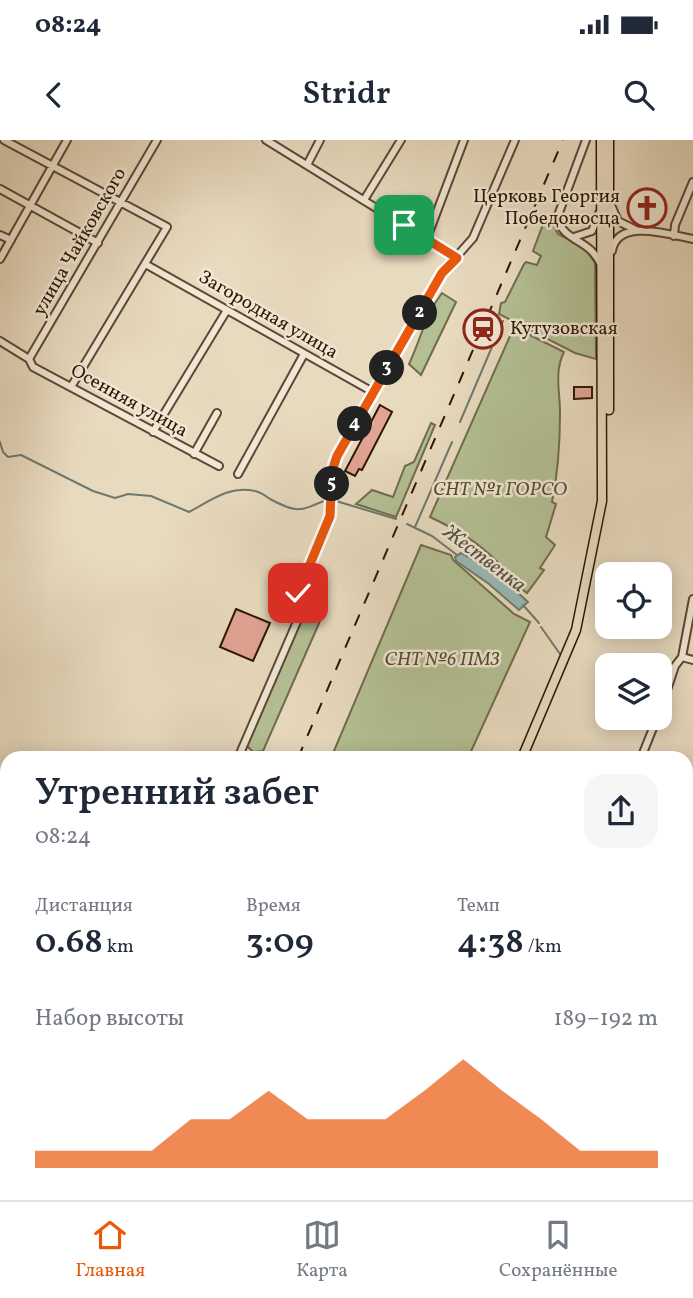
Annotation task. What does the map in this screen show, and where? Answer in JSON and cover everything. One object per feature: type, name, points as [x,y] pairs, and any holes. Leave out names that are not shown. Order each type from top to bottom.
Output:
[{"type":"main road","points":[[528,751],[579,635],[605,520],[609,478],[605,200],[600,140]]},
{"type":"main road","points":[[605,200],[609,140]]},
{"type":"street","points":[[4,140],[167,227],[147,265],[71,387]]},
{"type":"street","points":[[0,259],[67,140]]},
{"type":"street","name":"улица Чайковского","points":[[29,359],[158,140]]},
{"type":"street","points":[[266,140],[457,258]]},
{"type":"street","points":[[307,165],[320,140]]},
{"type":"street","points":[[364,201],[401,140]]},
{"type":"street","points":[[425,238],[464,140]]},
{"type":"street","points":[[241,751],[302,610],[298,593],[330,516],[332,471],[337,456],[442,273],[473,238],[515,140]]},
{"type":"street","points":[[586,140],[558,210],[560,228],[591,247],[606,269]]},
{"type":"street","points":[[674,236],[675,225],[693,182]]},
{"type":"street","points":[[0,189],[98,243]]},
{"type":"street","points":[[572,237],[592,231],[605,200]]},
{"type":"street","points":[[605,200],[618,221],[638,230],[693,239]]},
{"type":"street","points":[[606,269],[615,241],[625,233],[638,230]]},
{"type":"street","points":[[0,235],[11,240]]},
{"type":"street","name":"Загородная улица","points":[[147,265],[373,392]]},
{"type":"street","points":[[153,432],[227,310]]},
{"type":"street","name":"Осенняя улица","points":[[0,341],[29,359],[33,367],[219,466]]},
{"type":"street","points":[[238,474],[304,354]]},
{"type":"street","points":[[194,454],[218,413]]},
{"type":"street","points":[[672,675],[682,657],[693,599]]},
{"type":"street","points":[[682,657],[693,660]]},
{"type":"street","points":[[644,751],[652,730]]},
{"type":"green space","points":[[550,218],[558,234],[584,247],[595,263],[596,359],[575,353],[499,314],[501,303],[505,302],[524,264],[526,262],[537,265],[541,256],[533,251],[545,219]]},
{"type":"green space","points":[[442,293],[456,302],[421,375],[409,364],[427,319]]},
{"type":"green space","name":"СНТ №1 ГОРСО","points":[[514,327],[564,352],[558,374],[559,446],[552,502],[556,504],[546,537],[555,545],[540,568],[544,570],[527,593],[510,580],[512,577],[484,549],[430,517]]},
{"type":"green space","points":[[431,423],[435,425],[396,517],[356,504],[372,490],[393,497],[405,466],[414,462]]},
{"type":"green space","name":"СНТ №6 ПМЗ","points":[[421,545],[451,555],[453,560],[514,614],[530,622],[471,751],[334,751]]},
{"type":"green space","points":[[305,598],[327,605],[263,751],[252,751],[247,746],[304,609]]},
{"type":"water","points":[[461,553],[497,573],[528,602],[519,610],[489,584],[456,561],[455,557]]},
{"type":"building","points":[[574,387],[592,387],[592,398],[574,399]]},
{"type":"building","points":[[380,405],[392,412],[362,470],[359,469],[355,476],[345,471]]},
{"type":"building","points":[[236,609],[270,623],[253,661],[220,647]]},
{"type":"waterway","points":[[460,422],[503,321]]},
{"type":"waterway","name":"Жественка","points":[[0,442],[8,457],[21,455],[93,491],[115,498],[128,494],[151,496],[189,512],[220,495],[237,490],[263,494],[292,509],[310,507],[326,500]]},
{"type":"waterway","points":[[415,527],[452,442]]},
{"type":"waterway","name":"Жественка","points":[[336,501],[396,519]]},
{"type":"waterway","name":"Жественка","points":[[407,524],[432,536],[457,555]]},
{"type":"waterway","name":"Жественка","points":[[523,605],[539,623]]},
{"type":"waterway","name":"Жественка","points":[[541,627],[560,654]]},
{"type":"railway","points":[[301,751],[563,140]]},
{"type":"place","name":"Церковь Георгия Победоносца","points":[[647,208]]},
{"type":"place","name":"Кутузовская","points":[[483,329]]},
{"type":"route","points":[[298,593],[330,516],[332,471],[337,456],[442,273],[457,258],[404,225]]}]
